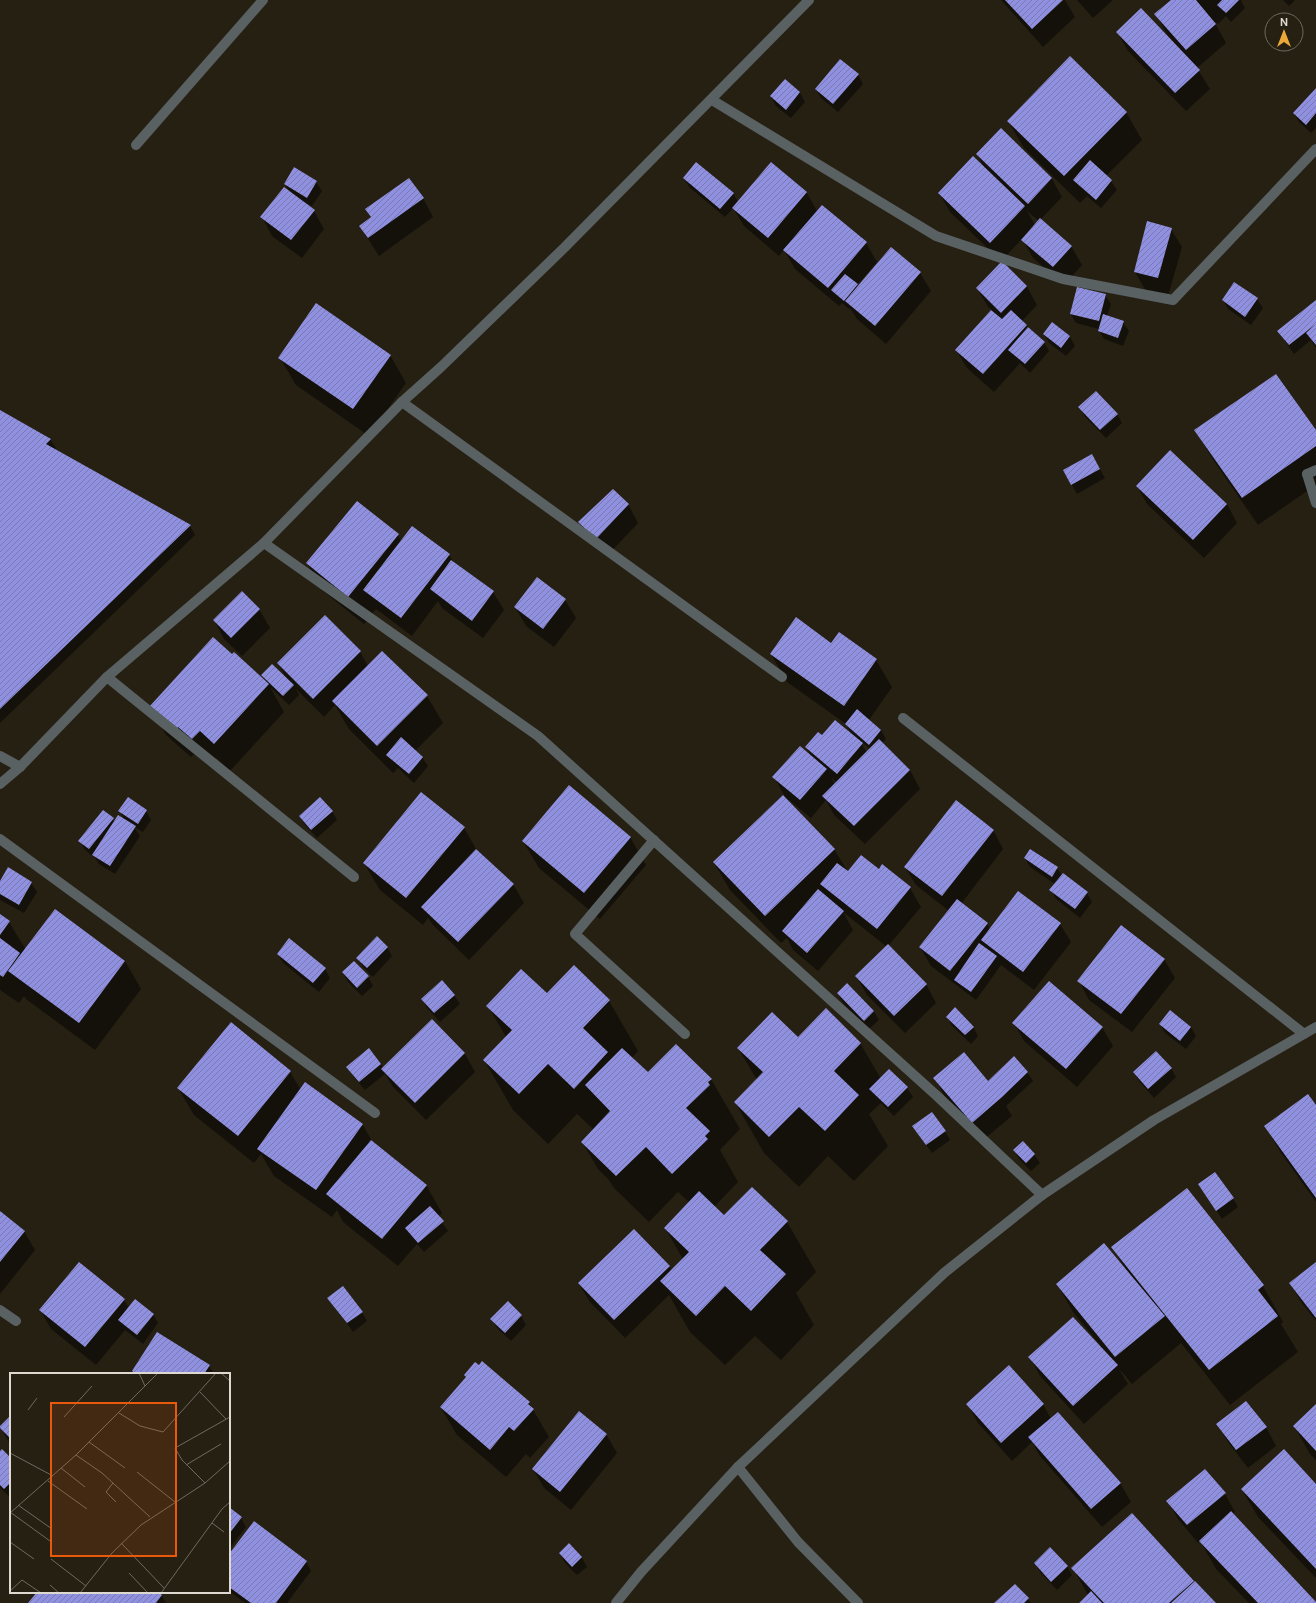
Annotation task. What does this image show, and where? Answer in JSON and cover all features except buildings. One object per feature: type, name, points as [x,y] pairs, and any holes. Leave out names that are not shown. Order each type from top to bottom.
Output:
[{"type":"street","points":[[136,145],[263,0]]},
{"type":"street","points":[[0,784],[20,766],[106,677],[264,543],[402,402],[441,368],[564,248],[712,100],[809,0]]},
{"type":"street","points":[[712,100],[936,236],[1063,279],[1173,300],[1316,149]]},
{"type":"street","points":[[402,402],[782,677]]},
{"type":"street","points":[[1311,472],[1316,503]]},
{"type":"street","points":[[264,543],[538,736],[936,1095],[1042,1195]]},
{"type":"street","points":[[106,677],[354,877]]},
{"type":"street","points":[[903,718],[1304,1034]]},
{"type":"street","points":[[0,756],[20,766]]},
{"type":"street","points":[[0,839],[375,1113]]},
{"type":"street","points":[[654,840],[575,934],[685,1034]]},
{"type":"street","points":[[616,1603],[641,1572],[738,1467],[944,1273],[1042,1195],[1154,1120],[1316,1027]]},
{"type":"street","points":[[0,1310],[16,1321]]},
{"type":"street","points":[[738,1467],[798,1542],[858,1603]]}]
